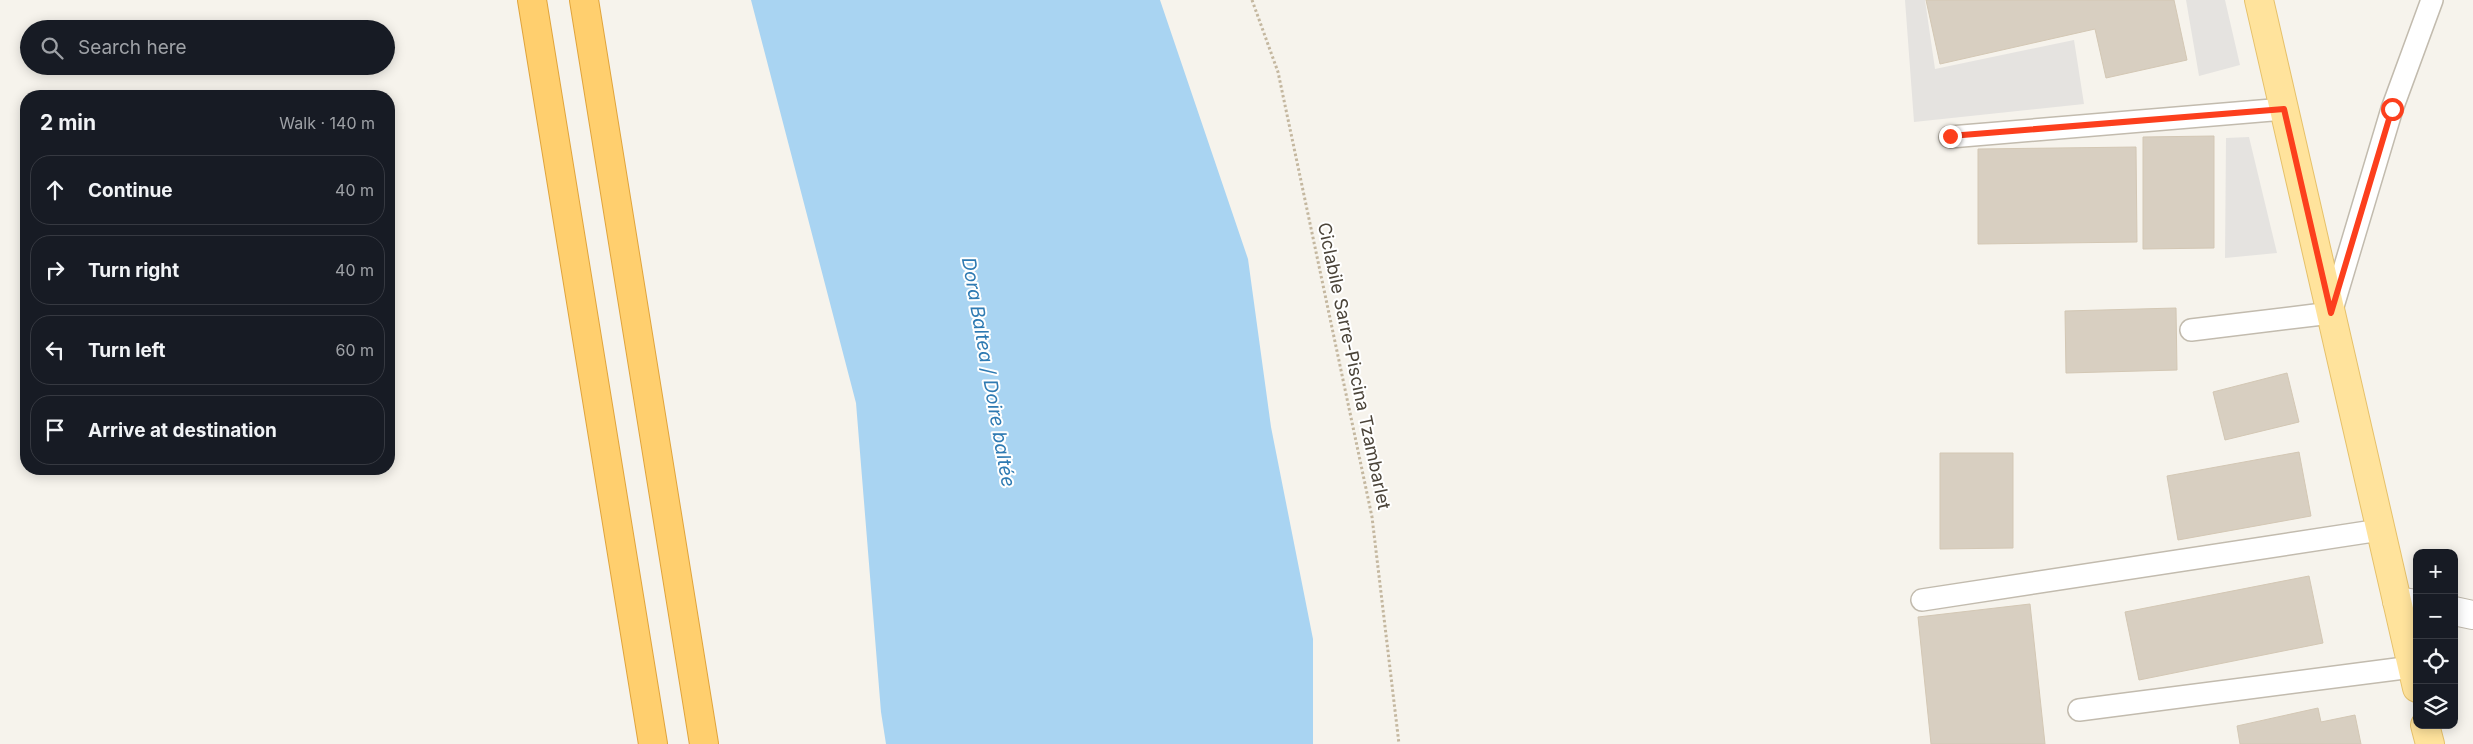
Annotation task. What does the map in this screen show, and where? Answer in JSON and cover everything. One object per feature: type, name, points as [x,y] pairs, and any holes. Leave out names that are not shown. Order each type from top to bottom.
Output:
[{"type":"highway","points":[[532,0],[653,744]]},
{"type":"highway","points":[[584,0],[704,744]]},
{"type":"main road","points":[[2259,0],[2380,530],[2407,602],[2413,667]]},
{"type":"main road","points":[[2426,729],[2430,744]]},
{"type":"street","points":[[2458,612],[2473,615]]},
{"type":"lane","points":[[2191,330],[2331,313],[2392,109],[2432,0]]},
{"type":"lane","points":[[1950,136],[2284,109]]},
{"type":"lane","points":[[1922,600],[2380,530]]},
{"type":"lane","points":[[2079,710],[2413,678]]},
{"type":"path","name":"Ciclabile Sarre-Piscina Tzambarlet","points":[[1252,0],[1278,72],[1372,517],[1399,744]]},
{"type":"shaded area","points":[[1905,0],[1925,0],[1935,69],[2074,40],[2084,104],[1914,122]]},
{"type":"shaded area","points":[[2186,0],[2225,0],[2240,65],[2199,76]]},
{"type":"shaded area","points":[[2249,137],[2277,253],[2225,258],[2226,138]]},
{"type":"water","name":"Dora Baltea / Doire baltée","points":[[751,0],[1160,0],[1248,259],[1271,427],[1313,639],[1313,744],[886,744],[881,712],[856,403]]},
{"type":"building","points":[[1926,0],[2174,0],[2187,60],[2106,78],[2095,29],[1940,64]]},
{"type":"building","points":[[2214,136],[2214,248],[2143,249],[2143,137]]},
{"type":"building","points":[[2136,147],[2137,242],[1978,244],[1978,149]]},
{"type":"building","points":[[2176,308],[2177,370],[2066,373],[2065,311]]},
{"type":"building","points":[[2287,373],[2299,422],[2225,440],[2213,392]]},
{"type":"building","points":[[2299,452],[2311,516],[2178,540],[2167,476]]},
{"type":"building","points":[[1940,453],[2013,453],[2013,548],[1940,549]]},
{"type":"building","points":[[2309,576],[2323,643],[2139,680],[2125,612]]},
{"type":"building","points":[[2030,604],[2045,744],[1931,744],[1918,617]]},
{"type":"building","points":[[2318,708],[2321,722],[2355,715],[2361,744],[2240,744],[2237,726]]},
{"type":"route","points":[[1950,136],[2284,109],[2331,313],[2392,109]]}]
